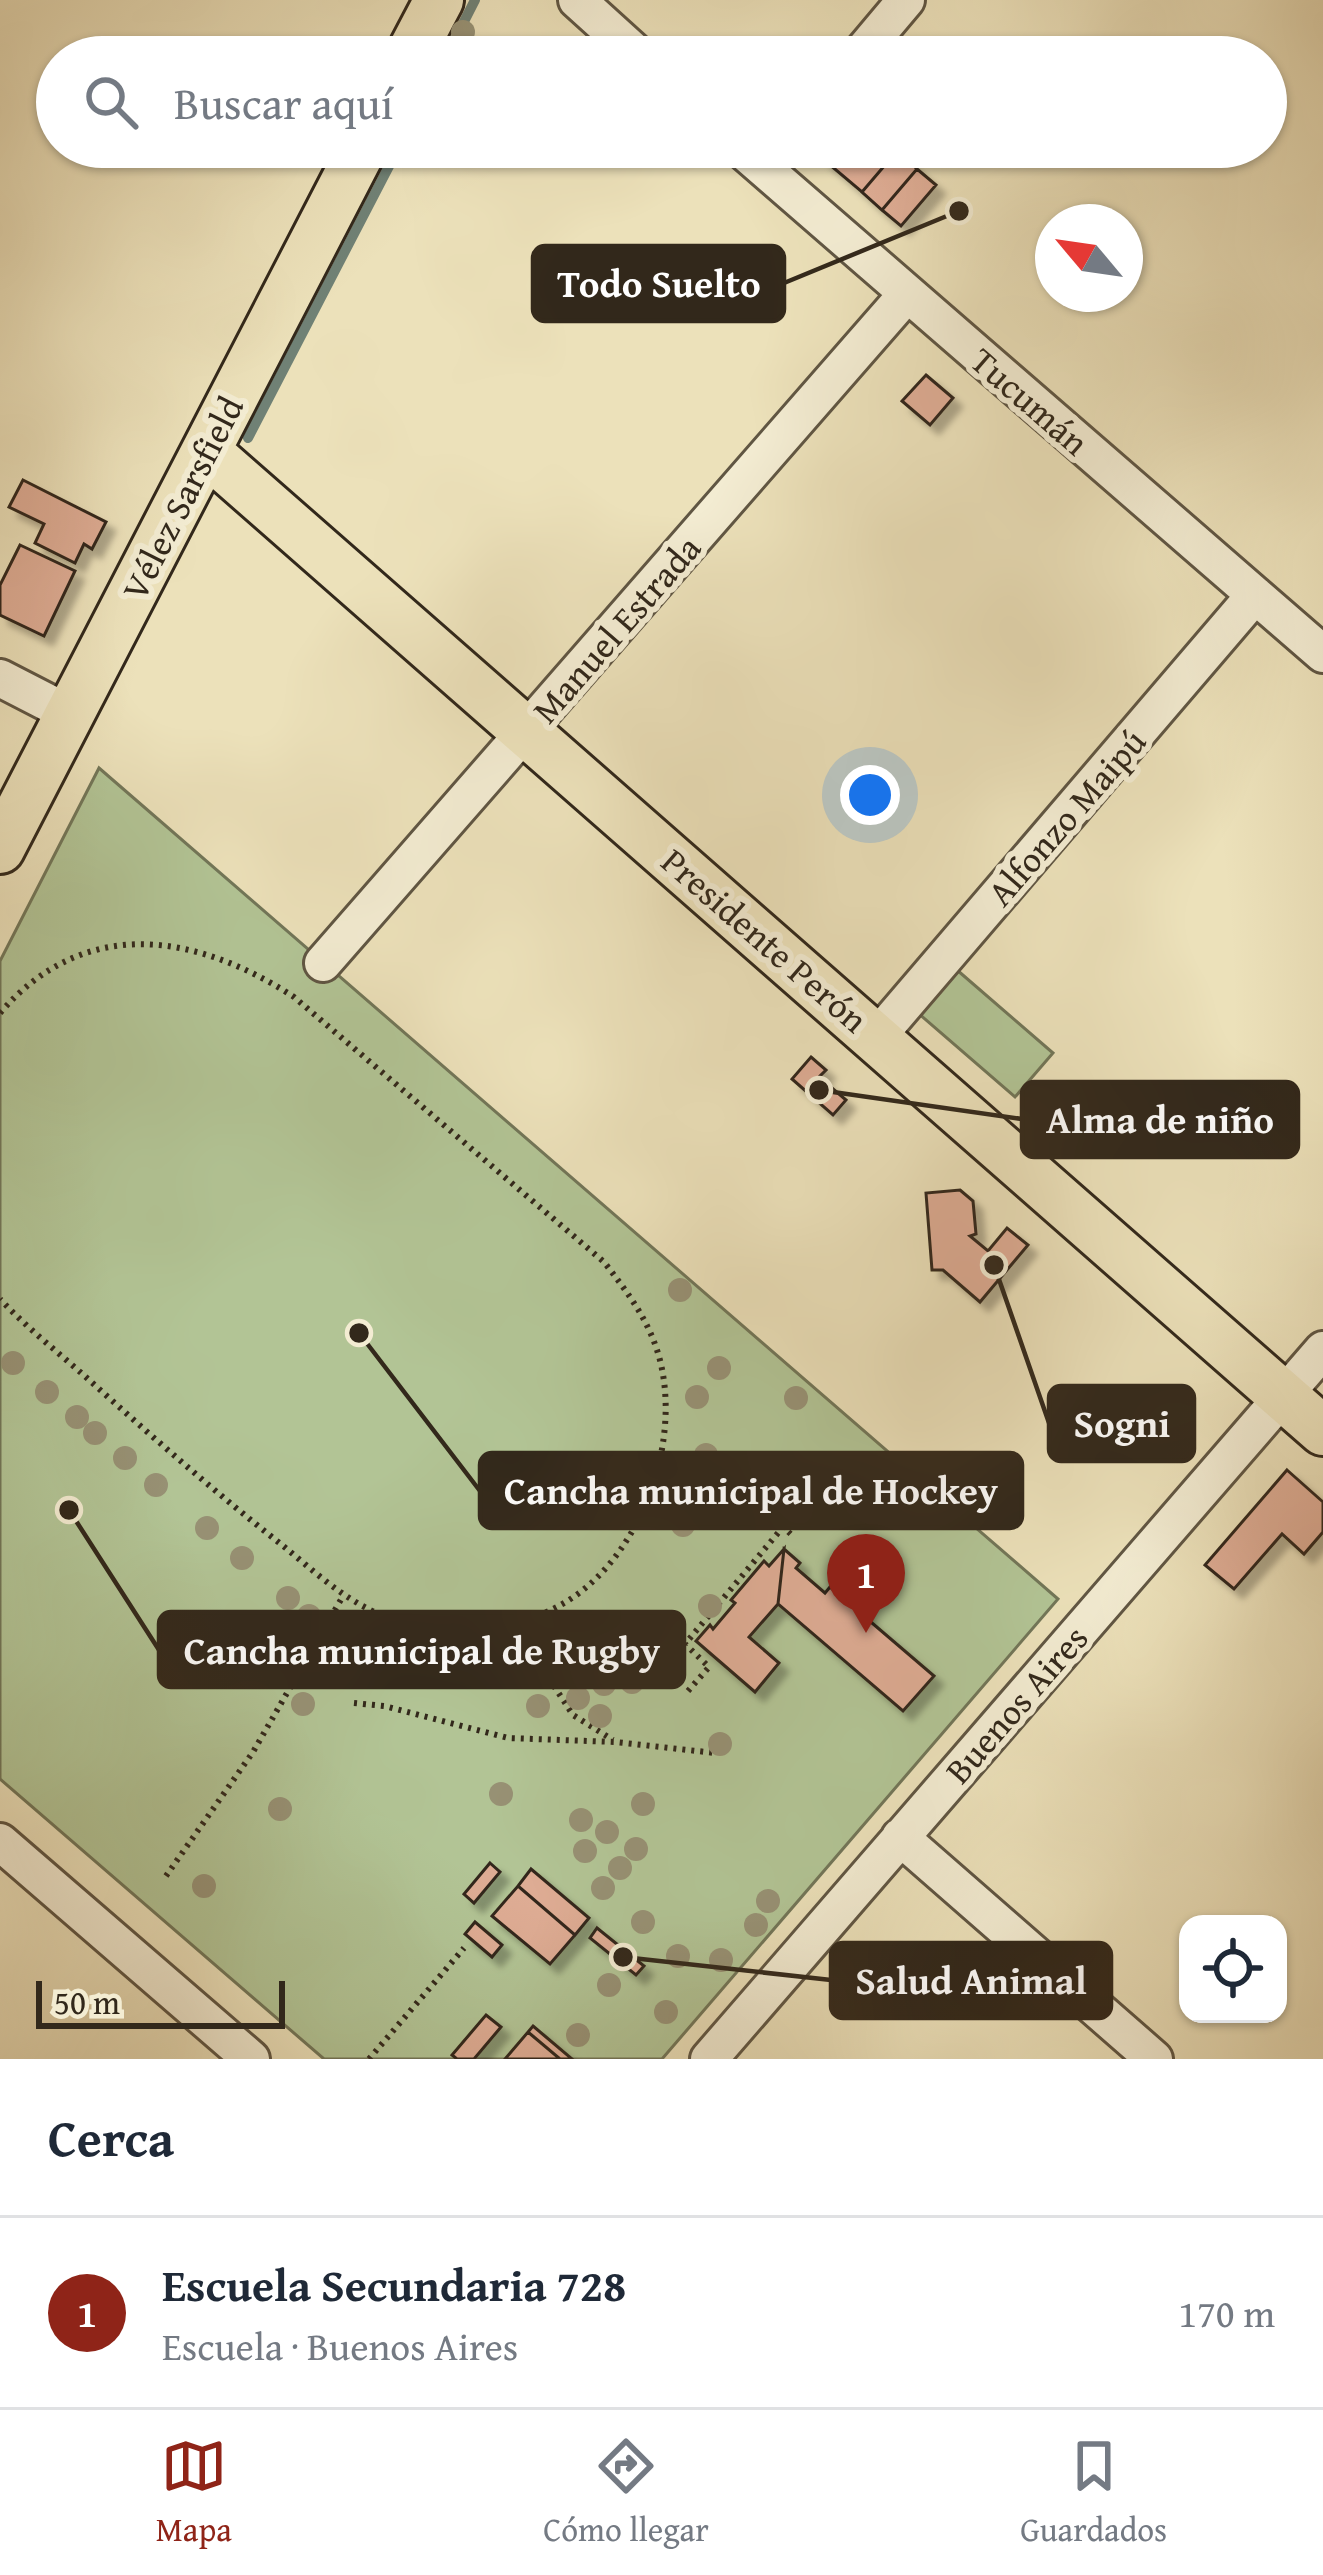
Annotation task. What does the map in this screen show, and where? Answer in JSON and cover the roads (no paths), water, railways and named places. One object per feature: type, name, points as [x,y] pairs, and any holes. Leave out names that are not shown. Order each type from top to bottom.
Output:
[{"type":"main road","points":[[421,36],[439,0]]},
{"type":"main road","name":"Vélez Sarsfield","points":[[0,848],[352,168]]},
{"type":"main road","name":"Presidente Perón","points":[[206,451],[1323,1431]]},
{"type":"street","points":[[578,0],[617,36]]},
{"type":"street","points":[[876,36],[906,0]]},
{"type":"street","name":"Tucumán","points":[[775,168],[907,294],[1323,654]]},
{"type":"street","name":"Manuel Estrada","points":[[323,962],[907,294]]},
{"type":"street","name":"Alfonzo Maipú","points":[[876,1038],[1255,596]]},
{"type":"street","points":[[0,678],[70,714]]},
{"type":"street","name":"Buenos Aires","points":[[709,2059],[1323,1350]]},
{"type":"street","points":[[900,1838],[1154,2059]]},
{"type":"street","points":[[0,1842],[251,2059]]},
{"type":"waterway","points":[[457,36],[475,0]]},
{"type":"waterway","points":[[248,438],[388,168]]},
{"type":"place","name":"Todo Suelto","points":[[959,211]]},
{"type":"place","name":"Alma de niño","points":[[819,1090]]},
{"type":"place","name":"Sogni","points":[[994,1265]]},
{"type":"place","name":"Cancha municipal de Hockey","points":[[359,1333]]},
{"type":"place","name":"Cancha municipal de Rugby","points":[[69,1510]]},
{"type":"place","name":"Escuela Secundaria 728","points":[[866,1633]]},
{"type":"place","name":"Salud Animal","points":[[623,1957]]}]
